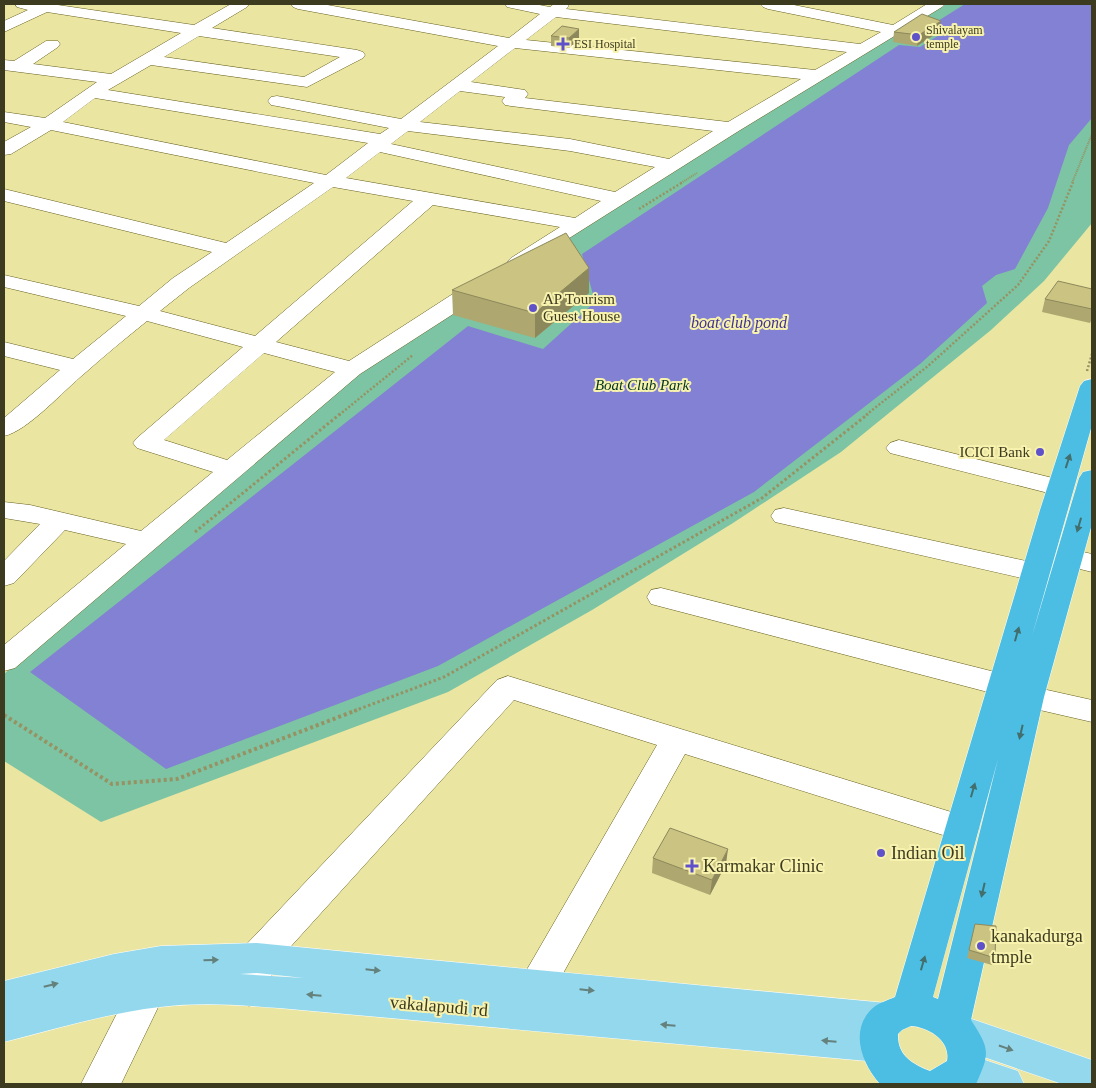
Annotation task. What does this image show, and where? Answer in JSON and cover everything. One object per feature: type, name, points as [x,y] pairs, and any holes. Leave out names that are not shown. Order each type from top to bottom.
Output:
[{"type":"highway","points":[[956,1028],[1016,691],[1035,572],[1092,386]]},
{"type":"highway","points":[[918,1084],[901,1078],[888,1044],[962,828],[1016,691],[1081,560],[1092,478]]},
{"type":"highway","points":[[888,1044],[931,1012],[956,1028],[966,1044],[968,1058],[954,1077]]},
{"type":"main road","points":[[4,997],[114,969],[162,961],[253,974]]},
{"type":"main road","name":"vakalapudi rd","points":[[4,1026],[38,1016],[146,993],[220,989],[253,974],[536,999],[888,1044]]},
{"type":"main road","points":[[956,1028],[1092,1077]]},
{"type":"main road","points":[[954,1077],[1004,1084]]},
{"type":"street","points":[[22,4],[357,55],[306,82],[250,117]]},
{"type":"street","points":[[4,150],[113,79],[242,4]]},
{"type":"street","points":[[298,4],[510,44],[820,76]]},
{"type":"street","points":[[512,4],[558,8],[863,49]]},
{"type":"street","points":[[768,4],[895,30]]},
{"type":"street","points":[[4,661],[352,369],[577,224],[731,128],[937,4]]},
{"type":"street","points":[[4,27],[46,7]]},
{"type":"street","points":[[4,429],[181,283],[330,181],[558,8]]},
{"type":"street","points":[[287,44],[341,12]]},
{"type":"street","points":[[10,66],[52,44]]},
{"type":"street","points":[[146,60],[306,82]]},
{"type":"street","points":[[10,66],[113,79]]},
{"type":"street","points":[[455,85],[519,94],[511,101],[731,128]]},
{"type":"street","points":[[92,92],[250,117],[379,143],[618,199]]},
{"type":"street","points":[[277,100],[404,124],[570,145],[672,165]]},
{"type":"street","points":[[519,139],[556,106]]},
{"type":"street","points":[[4,117],[42,127],[330,181],[577,224]]},
{"type":"street","points":[[4,126],[42,127]]},
{"type":"street","points":[[4,195],[229,250]]},
{"type":"street","points":[[232,470],[146,442],[429,198]]},
{"type":"street","points":[[4,281],[145,314],[352,369]]},
{"type":"street","points":[[4,349],[77,368]]},
{"type":"street","points":[[898,448],[1060,488]]},
{"type":"street","points":[[4,510],[30,513],[146,541]]},
{"type":"street","points":[[784,516],[1035,572]]},
{"type":"street","points":[[4,577],[59,520]]},
{"type":"street","points":[[661,597],[1092,711]]},
{"type":"street","points":[[253,974],[508,687],[962,828]]},
{"type":"street","points":[[536,999],[676,740]]},
{"type":"street","points":[[101,1084],[146,993]]},
{"type":"path","points":[[4,715],[112,784],[177,779],[444,677],[762,498],[928,366],[1018,285],[1049,241],[1092,134]]},
{"type":"path","points":[[633,213],[700,171]]},
{"type":"path","points":[[195,532],[416,352]]},
{"type":"green space","name":"boat club pond","points":[[944,4],[1092,4],[1092,223],[1044,281],[991,330],[841,452],[733,523],[592,610],[448,692],[101,822],[4,761],[4,674],[339,380],[581,227]]},
{"type":"water","name":"boat club pond","points":[[965,4],[1092,4],[1092,118],[1069,145],[1048,208],[1015,269],[996,275],[982,286],[987,303],[920,364],[754,492],[438,666],[166,769],[30,672],[468,326],[543,349],[595,302],[582,254],[899,45],[920,47],[944,32],[930,26]]},
{"type":"building","points":[[922,14],[941,21],[919,35],[894,32]]},
{"type":"building","points":[[562,26],[579,29],[569,38],[551,36]]},
{"type":"building","points":[[566,233],[589,268],[535,313],[452,290]]},
{"type":"building","points":[[1058,281],[1092,289],[1092,309],[1045,299]]},
{"type":"building","points":[[670,828],[728,849],[712,880],[653,858]]},
{"type":"building","name":"kanakadurga tmple","points":[[975,924],[996,926],[995,958],[969,950]]},
{"type":"place","name":"Shivalayam temple","points":[[916,37]]},
{"type":"place","name":"ESI Hospital","points":[[563,44]]},
{"type":"place","name":"AP Tourism Guest House","points":[[533,308]]},
{"type":"place","name":"ICICI Bank","points":[[1040,452]]},
{"type":"place","name":"Indian Oil","points":[[881,853]]},
{"type":"place","name":"Karmakar Clinic","points":[[692,866]]},
{"type":"place","name":"kanakadurga tmple","points":[[981,946]]},
{"type":"park label","name":"Boat Club Park","points":[[642,385]]}]
